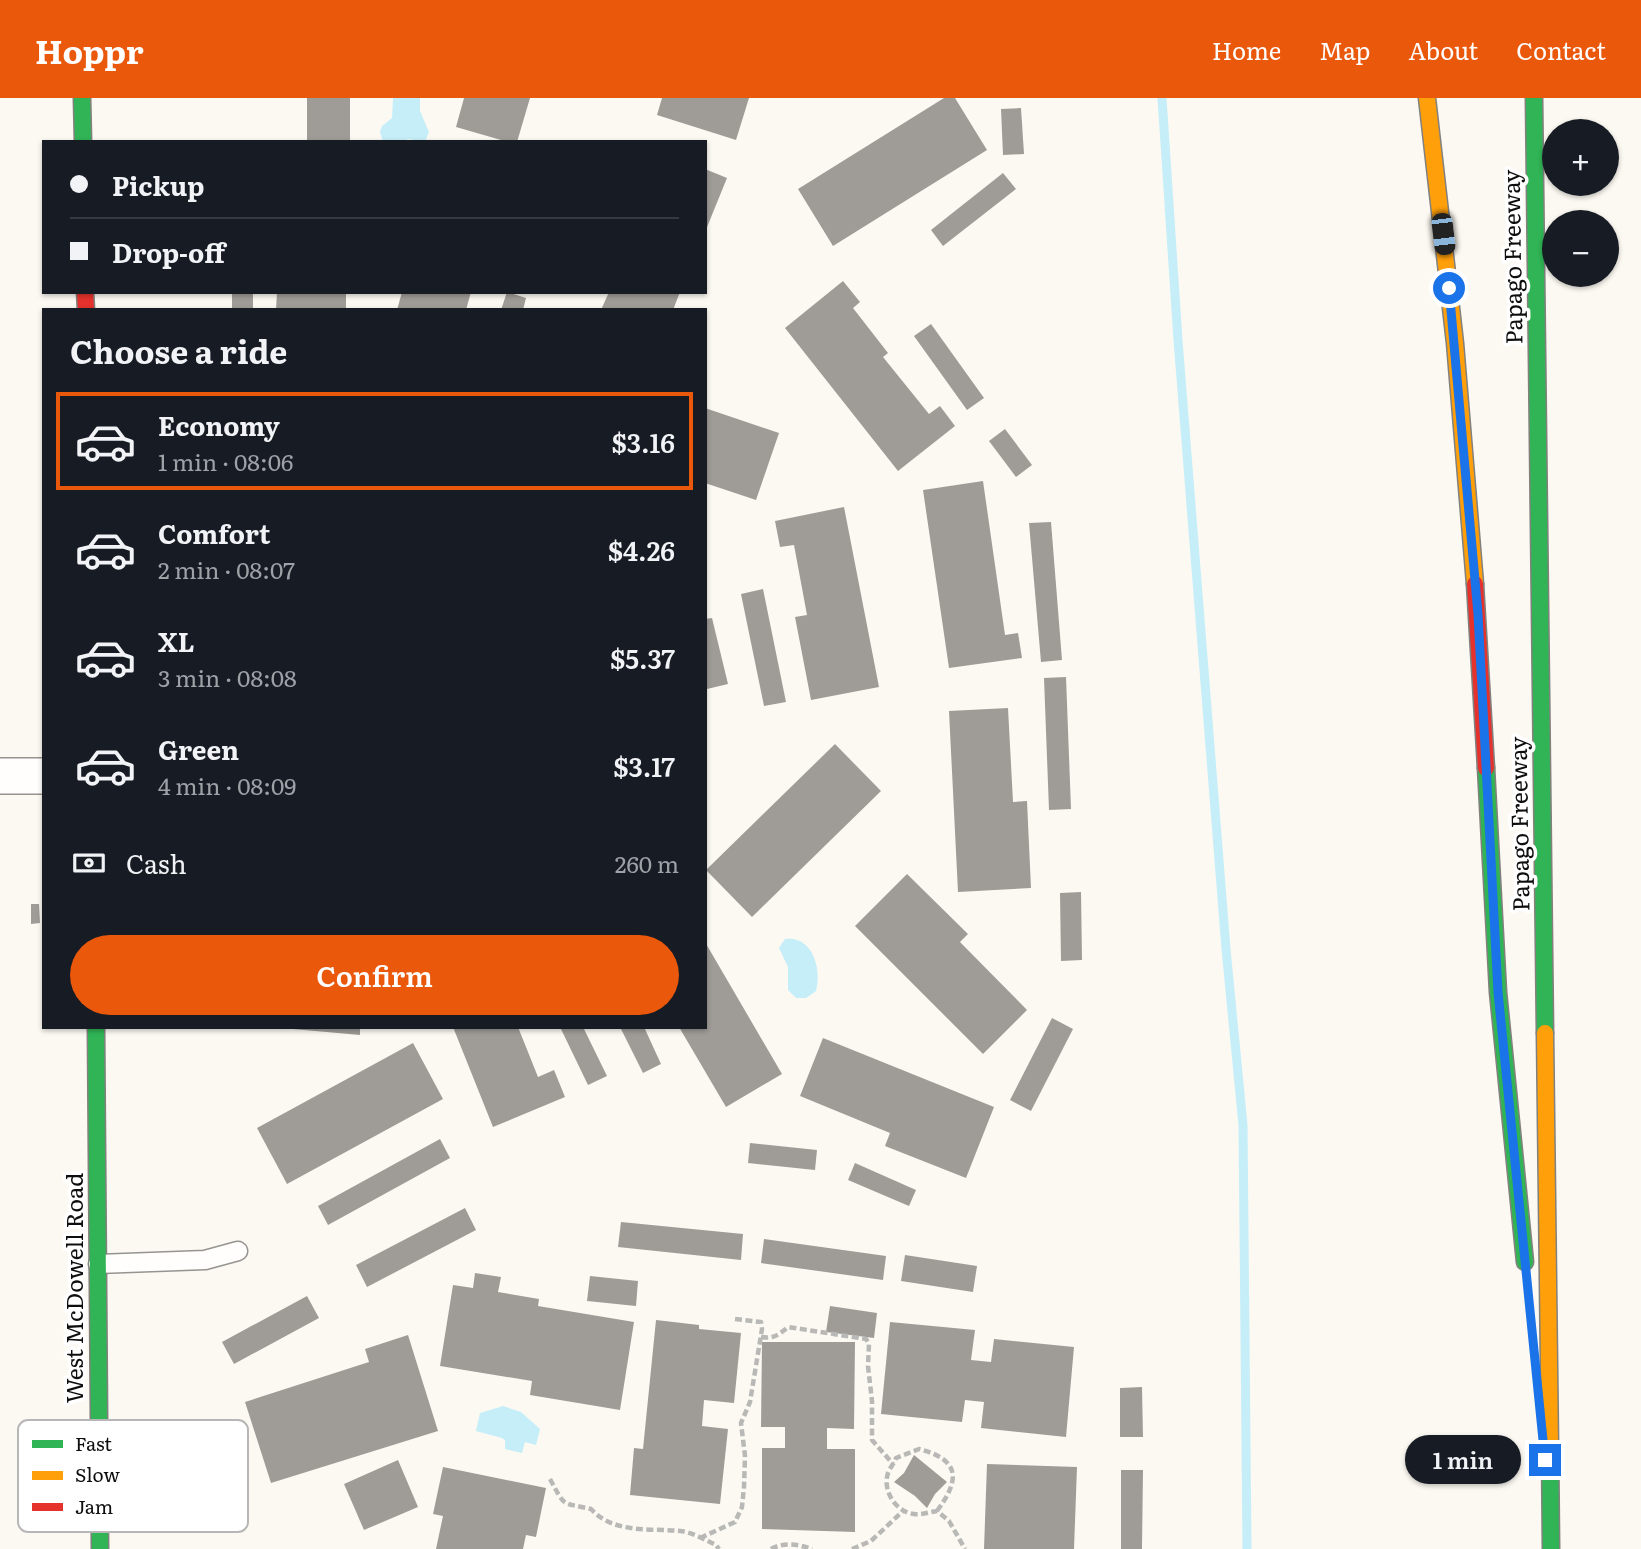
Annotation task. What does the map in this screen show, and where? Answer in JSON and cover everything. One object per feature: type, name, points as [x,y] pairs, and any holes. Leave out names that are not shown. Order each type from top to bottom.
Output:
[{"type":"main road","points":[[82,98],[83,140]]},
{"type":"main road","points":[[1427,98],[1455,343],[1477,601],[1498,992],[1527,1281]]},
{"type":"main road","name":"Papago Freeway","points":[[1534,98],[1551,1549]]},
{"type":"main road","name":"West McDowell Road","points":[[96,1029],[99,1420]]},
{"type":"main road","points":[[1533,1336],[1550,1515]]},
{"type":"street","points":[[0,776],[42,776]]},
{"type":"lane","points":[[98,1264],[205,1260],[238,1251]]},
{"type":"path","points":[[700,1538],[735,1522],[742,1507],[745,1456],[741,1423],[750,1402],[761,1322],[735,1319]]},
{"type":"path","points":[[761,1337],[770,1339],[788,1327],[866,1339],[869,1344],[872,1440],[893,1464]]},
{"type":"path","points":[[937,1511],[952,1489],[954,1476],[943,1458],[919,1449],[896,1458],[887,1481],[889,1495],[903,1511],[913,1514],[937,1511],[949,1521],[965,1549]]},
{"type":"path","points":[[550,1479],[563,1503],[569,1506],[591,1509],[599,1518],[639,1530],[683,1531],[719,1549]]},
{"type":"path","points":[[852,1549],[871,1541],[903,1511]]},
{"type":"path","points":[[771,1549],[780,1544],[802,1545],[812,1549]]},
{"type":"water","points":[[393,98],[420,98],[420,111],[429,132],[426,140],[382,140],[380,132],[382,126],[392,118]]},
{"type":"water","points":[[785,939],[802,942],[809,948],[816,964],[816,991],[806,998],[796,998],[788,990],[788,967],[779,948]]},
{"type":"water","points":[[503,1406],[521,1412],[540,1429],[536,1445],[525,1442],[522,1453],[505,1449],[505,1440],[502,1438],[476,1431],[480,1413]]},
{"type":"building","points":[[307,98],[350,98],[350,140],[307,140]]},
{"type":"building","points":[[464,98],[530,98],[518,140],[501,140],[456,127]]},
{"type":"building","points":[[662,98],[749,98],[736,140],[657,115]]},
{"type":"building","points":[[944,98],[955,98],[987,150],[833,246],[798,189]]},
{"type":"building","points":[[1021,108],[1024,154],[1003,155],[1001,109]]},
{"type":"building","points":[[707,170],[727,178],[707,227]]},
{"type":"building","points":[[1003,173],[1016,189],[943,246],[931,230]]},
{"type":"building","points":[[843,281],[860,302],[853,308],[888,353],[883,357],[929,414],[940,406],[955,426],[898,471],[785,328]]},
{"type":"building","points":[[232,294],[253,294],[253,308],[232,308]]},
{"type":"building","points":[[277,294],[346,294],[346,308],[276,308]]},
{"type":"building","points":[[401,294],[470,294],[467,308],[398,308]]},
{"type":"building","points":[[506,294],[526,298],[524,308],[502,308]]},
{"type":"building","points":[[608,294],[679,294],[674,308],[602,308]]},
{"type":"building","points":[[931,324],[984,398],[967,410],[914,336]]},
{"type":"building","points":[[707,409],[779,433],[756,500],[707,484]]},
{"type":"building","points":[[1005,429],[1032,465],[1016,477],[989,441]]},
{"type":"building","points":[[983,481],[1005,635],[1018,633],[1022,658],[949,668],[923,490]]},
{"type":"building","points":[[844,507],[879,687],[811,700],[795,617],[807,615],[794,545],[780,547],[775,521]]},
{"type":"building","points":[[1051,522],[1062,660],[1041,662],[1029,523]]},
{"type":"building","points":[[763,589],[786,702],[764,706],[741,594]]},
{"type":"building","points":[[712,618],[728,684],[707,689],[707,619]]},
{"type":"building","points":[[1066,677],[1071,809],[1049,810],[1044,678]]},
{"type":"building","points":[[1008,708],[1013,802],[1027,801],[1031,888],[958,892],[949,711]]},
{"type":"building","points":[[835,744],[881,791],[752,917],[707,869]]},
{"type":"building","points":[[907,874],[968,934],[960,942],[1027,1010],[983,1054],[855,926]]},
{"type":"building","points":[[1081,892],[1082,960],[1061,961],[1060,893]]},
{"type":"building","points":[[31,904],[39,904],[40,923],[31,924]]},
{"type":"building","points":[[707,945],[782,1074],[726,1107],[680,1029],[707,1029]]},
{"type":"building","points":[[1052,1018],[1073,1029],[1031,1111],[1010,1100]]},
{"type":"building","points":[[293,1029],[360,1029],[360,1035]]},
{"type":"building","points":[[454,1029],[519,1029],[538,1077],[554,1070],[565,1097],[493,1127]]},
{"type":"building","points":[[561,1029],[584,1029],[607,1076],[588,1085]]},
{"type":"building","points":[[621,1029],[645,1029],[661,1064],[643,1073]]},
{"type":"building","points":[[823,1038],[994,1107],[966,1178],[885,1146],[890,1133],[800,1096]]},
{"type":"building","points":[[413,1043],[443,1099],[287,1184],[257,1128]]},
{"type":"building","points":[[440,1139],[450,1158],[328,1225],[318,1206]]},
{"type":"building","points":[[750,1143],[817,1150],[815,1170],[748,1163]]},
{"type":"building","points":[[855,1163],[916,1190],[909,1206],[848,1180]]},
{"type":"building","points":[[465,1208],[476,1230],[367,1287],[356,1265]]},
{"type":"building","points":[[621,1222],[743,1234],[741,1260],[618,1247]]},
{"type":"building","points":[[764,1239],[886,1256],[883,1280],[761,1263]]},
{"type":"building","points":[[905,1255],[977,1266],[973,1292],[901,1281]]},
{"type":"building","points":[[475,1273],[501,1277],[498,1292],[539,1299],[538,1306],[634,1322],[620,1410],[530,1395],[532,1381],[440,1366],[453,1285],[473,1288]]},
{"type":"building","points":[[590,1276],[638,1281],[636,1306],[587,1301]]},
{"type":"building","points":[[307,1296],[319,1318],[234,1364],[222,1342]]},
{"type":"building","points":[[830,1306],[877,1313],[874,1338],[826,1332]]},
{"type":"building","points":[[656,1320],[699,1325],[699,1329],[741,1333],[734,1403],[704,1400],[702,1426],[728,1429],[720,1504],[630,1495],[634,1448],[643,1449]]},
{"type":"building","points":[[890,1322],[975,1330],[971,1360],[991,1362],[994,1339],[1074,1347],[1066,1437],[981,1428],[984,1402],[965,1400],[962,1422],[881,1414]]},
{"type":"building","points":[[408,1335],[438,1431],[271,1483],[245,1402],[369,1362],[365,1349]]},
{"type":"building","points":[[762,1342],[855,1342],[854,1429],[827,1428],[827,1449],[855,1449],[855,1532],[762,1529],[762,1448],[785,1448],[785,1427],[761,1427]]},
{"type":"building","points":[[1142,1387],[1143,1437],[1120,1437],[1120,1388]]},
{"type":"building","points":[[914,1455],[947,1482],[935,1494],[927,1508],[894,1482],[904,1473]]},
{"type":"building","points":[[398,1460],[418,1507],[364,1530],[344,1484]]},
{"type":"building","points":[[987,1464],[1077,1467],[1074,1549],[984,1549]]},
{"type":"building","points":[[443,1467],[546,1488],[536,1537],[526,1535],[523,1549],[436,1549],[443,1516],[433,1514]]},
{"type":"building","points":[[1121,1470],[1143,1470],[1142,1549],[1121,1549]]},
{"type":"waterway","points":[[1162,98],[1178,340],[1226,949],[1243,1125],[1247,1549]]},
{"type":"traffic: fast","points":[[82,98],[83,140]]},
{"type":"traffic: fast","points":[[1534,98],[1545,1033]]},
{"type":"traffic: fast","points":[[1486,768],[1498,992],[1525,1262]]},
{"type":"traffic: fast","points":[[96,1029],[99,1420]]},
{"type":"traffic: fast","points":[[1550,1447],[1551,1549]]},
{"type":"traffic: fast","points":[[100,1532],[100,1549]]},
{"type":"traffic: slow","points":[[1427,98],[1455,343],[1475,584]]},
{"type":"traffic: slow","points":[[1545,1033],[1550,1447]]},
{"type":"traffic: jam","points":[[85,294],[86,308]]},
{"type":"traffic: jam","points":[[1475,584],[1486,768]]},
{"type":"route","points":[[1449,288],[1478,614],[1498,992],[1545,1460]]}]
